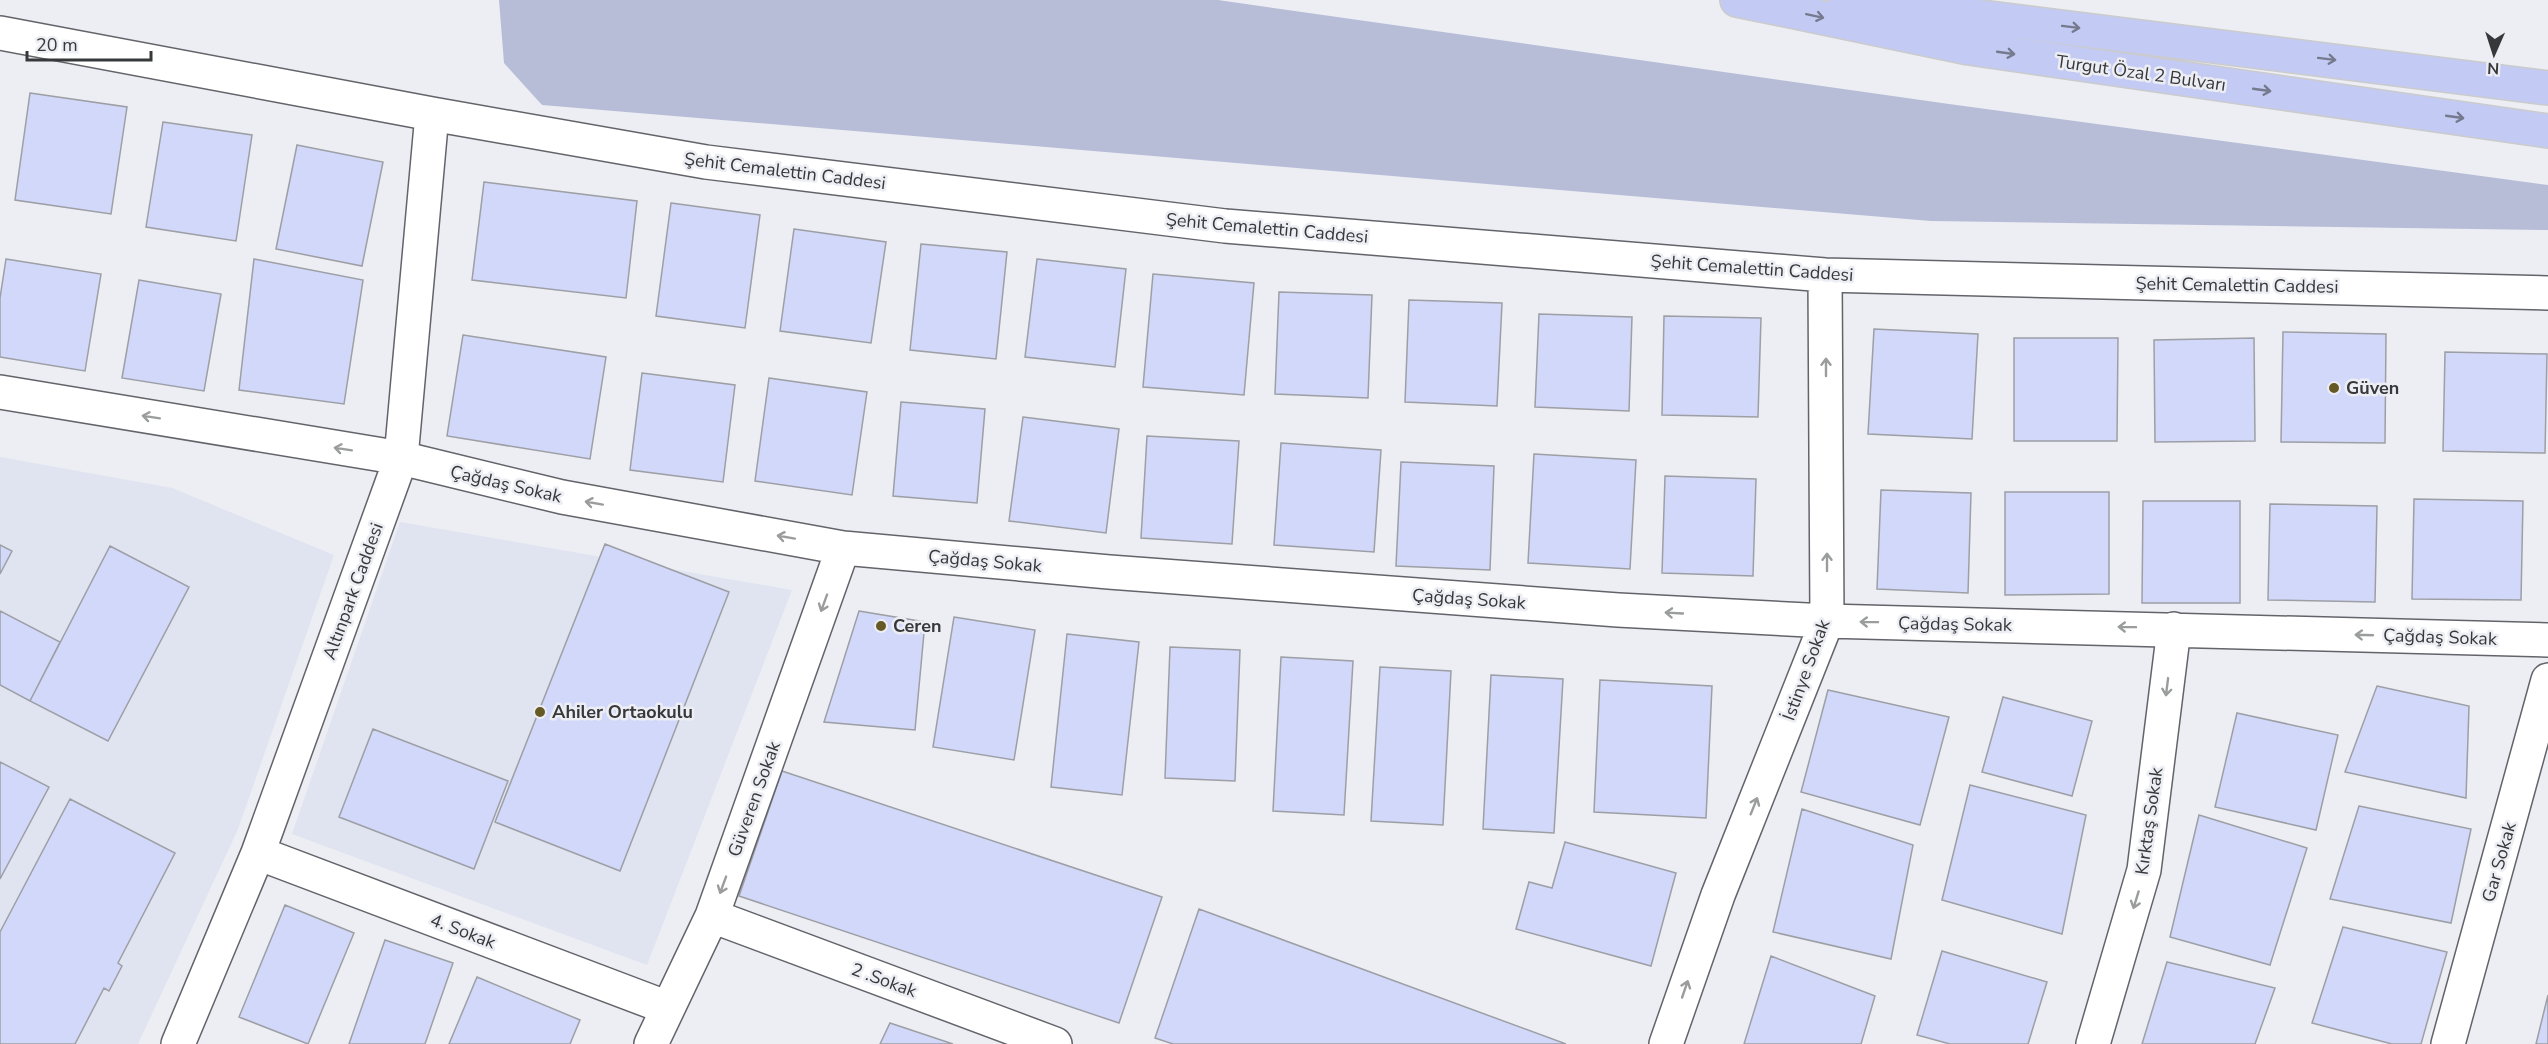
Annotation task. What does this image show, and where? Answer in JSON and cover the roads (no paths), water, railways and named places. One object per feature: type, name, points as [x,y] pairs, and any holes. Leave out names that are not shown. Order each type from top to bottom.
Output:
[{"type":"highway","name":"Turgut Özal 2 Bulvarı","points":[[1737,0],[1969,48],[2548,131]]},
{"type":"highway","name":"Turgut Özal 2 Bulvarı","points":[[1846,0],[2548,88]]},
{"type":"street","name":"Şehit Cemalettin Caddesi","points":[[0,33],[432,114],[706,162],[1225,226],[1825,275],[2548,293]]},
{"type":"street","name":"Altınpark Caddesi","points":[[178,1044],[258,853],[401,458],[432,114]]},
{"type":"street","name":"İstinye Sokak","points":[[1666,1044],[1718,896],[1827,621],[1825,275]]},
{"type":"street","name":"Çağdaş Sokak","points":[[0,392],[401,458],[562,497],[843,548],[1109,572],[1618,610],[1827,621],[2174,628],[2548,640]]},
{"type":"street","name":"Güveren Sokak","points":[[651,1044],[712,916],[843,548]]},
{"type":"street","name":"Kırktaş Sokak","points":[[2093,1044],[2145,870],[2174,628]]},
{"type":"street","name":"Gar Sokak","points":[[2448,1044],[2548,680]]},
{"type":"street","name":"4. Sokak","points":[[258,853],[668,1008]]},
{"type":"street","name":"2 .Sokak","points":[[712,916],[1055,1044]]},
{"type":"place","name":"Güven","points":[[2334,388]]},
{"type":"place","name":"Ceren","points":[[881,626]]},
{"type":"place","name":"Ahiler Ortaokulu","points":[[540,712]]}]
